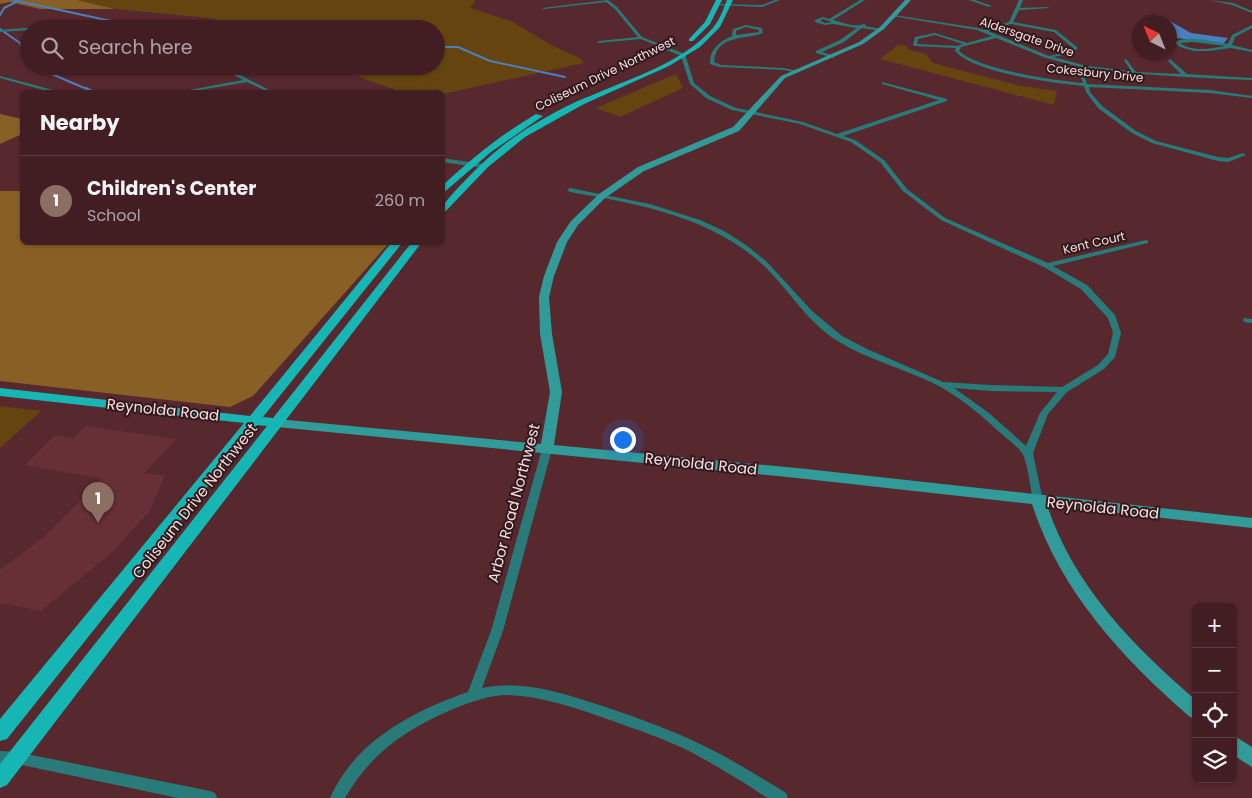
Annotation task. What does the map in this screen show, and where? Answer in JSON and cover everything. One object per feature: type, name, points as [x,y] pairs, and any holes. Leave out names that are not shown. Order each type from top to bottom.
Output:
[{"type":"main road","name":"Coliseum Drive Northwest","points":[[445,188],[469,164],[519,126],[546,112],[679,53],[708,23],[718,3]]},
{"type":"main road","name":"Coliseum Drive Northwest","points":[[445,209],[484,166],[532,129],[558,114],[630,82],[711,34],[719,24],[729,3]]},
{"type":"main road","name":"Coliseum Drive Northwest","points":[[0,734],[396,245]]},
{"type":"main road","name":"Coliseum Drive Northwest","points":[[0,779],[415,245]]},
{"type":"main road","name":"Reynolda Road","points":[[0,392],[277,423]]},
{"type":"street","points":[[544,8],[606,0],[616,8],[641,38]]},
{"type":"street","points":[[718,3],[762,6],[778,0]]},
{"type":"street","points":[[864,0],[831,19],[816,21],[824,24],[836,22],[881,29]]},
{"type":"street","name":"Arbor Road Northwest","points":[[473,696],[497,631],[547,449],[556,392],[546,334],[544,297],[549,276],[562,242],[574,223],[602,196],[641,169],[730,133],[753,113],[778,82],[795,72],[861,43],[881,29],[908,0]]},
{"type":"street","points":[[971,0],[990,6]]},
{"type":"street","points":[[1011,23],[1021,0]]},
{"type":"street","points":[[1211,0],[1233,4],[1252,12]]},
{"type":"street","points":[[1018,9],[1047,8]]},
{"type":"street","name":"Aldersgate Drive","points":[[894,16],[985,31],[1048,57],[1087,67],[1135,73],[1252,79]]},
{"type":"street","points":[[831,19],[836,22]]},
{"type":"street","points":[[985,31],[1011,23],[1059,32],[1076,48],[1068,53],[1048,57]]},
{"type":"street","points":[[832,57],[818,52],[842,41],[862,26]]},
{"type":"street","points":[[1229,47],[1233,36],[1252,26]]},
{"type":"street","points":[[734,38],[732,33],[738,27],[761,29],[761,32],[734,38],[718,46],[712,58],[712,63],[720,66],[784,69],[795,72]]},
{"type":"street","points":[[0,31],[20,29]]},
{"type":"street","points":[[965,43],[935,34],[916,38],[915,45],[958,47],[965,43],[998,36]]},
{"type":"street","points":[[599,42],[641,38],[679,53],[692,84],[698,90],[725,105],[801,123],[839,135],[871,152],[882,161],[905,190],[943,220],[1047,265],[1089,292],[1112,317],[1117,333],[1112,355],[1101,367],[1064,390],[1044,413],[1028,453],[1038,501],[1055,546],[1096,608],[1152,671],[1192,708]]},
{"type":"street","points":[[1229,47],[1212,51],[1183,46],[1176,42],[1189,41],[1229,47],[1252,51]]},
{"type":"street","name":"Cokesbury Drive","points":[[958,47],[957,51],[960,54],[976,63],[1028,76],[1086,85],[1206,91],[1252,96]]},
{"type":"street","points":[[1126,60],[1135,73]]},
{"type":"street","points":[[1170,60],[1186,76]]},
{"type":"street","points":[[1087,67],[1083,78],[1088,92],[1100,107],[1121,124],[1146,139],[1228,160],[1243,155]]},
{"type":"street","points":[[238,75],[267,90]]},
{"type":"street","points":[[0,77],[48,90]]},
{"type":"street","points":[[195,90],[248,80]]},
{"type":"street","points":[[839,135],[944,100],[884,83]]},
{"type":"street","points":[[445,160],[484,166]]},
{"type":"street","points":[[570,190],[663,209],[702,222],[728,235],[766,265],[813,315],[837,337],[883,360],[940,384],[974,405],[1028,453]]},
{"type":"street","name":"Kent Court","points":[[1047,265],[1146,242]]},
{"type":"street","points":[[940,384],[991,388],[1064,390]]},
{"type":"street","name":"Reynolda Road","points":[[277,423],[797,473],[1252,524]]},
{"type":"street","points":[[337,798],[347,779],[380,742],[416,717],[473,696],[508,690],[545,695],[590,707],[683,742],[781,798]]},
{"type":"street","points":[[1237,746],[1252,758]]},
{"type":"street","points":[[0,757],[17,758],[210,798]]},
{"type":"shaded area","points":[[0,0],[77,0],[115,9],[40,9],[10,2],[0,4]]},
{"type":"shaded area","points":[[77,0],[476,0],[470,8],[511,21],[553,46],[580,58],[584,63],[445,94],[445,90],[396,90],[357,75],[445,75],[445,20],[218,20],[115,9]]},
{"type":"shaded area","points":[[898,45],[907,46],[909,50],[926,54],[933,63],[1021,86],[1057,91],[1054,105],[880,59]]},
{"type":"shaded area","points":[[676,74],[683,88],[620,117],[596,108]]},
{"type":"shaded area","points":[[0,114],[20,119],[20,135],[0,144]]},
{"type":"shaded area","points":[[0,191],[20,191],[20,245],[387,245],[253,396],[230,407],[0,381]]},
{"type":"shaded area","points":[[0,406],[41,411],[0,448]]},
{"type":"shaded area","points":[[86,426],[176,439],[144,474],[165,475],[150,511],[111,553],[41,611],[0,603],[0,570],[45,536],[102,479],[25,465],[55,435],[73,438]]},
{"type":"water","points":[[1177,25],[1191,33],[1228,38],[1223,44],[1177,38]]},
{"type":"waterway","points":[[13,0],[18,1]]},
{"type":"waterway","points":[[0,15],[4,8],[18,1]]},
{"type":"waterway","points":[[18,1],[106,20]]},
{"type":"waterway","points":[[0,29],[20,43]]},
{"type":"waterway","points":[[445,47],[458,47],[490,61],[565,77]]},
{"type":"waterway","points":[[54,75],[89,90]]},
{"type":"waterway","points":[[86,88],[90,90]]},
{"type":"place","name":"Children's Center","points":[[98,523]]}]
